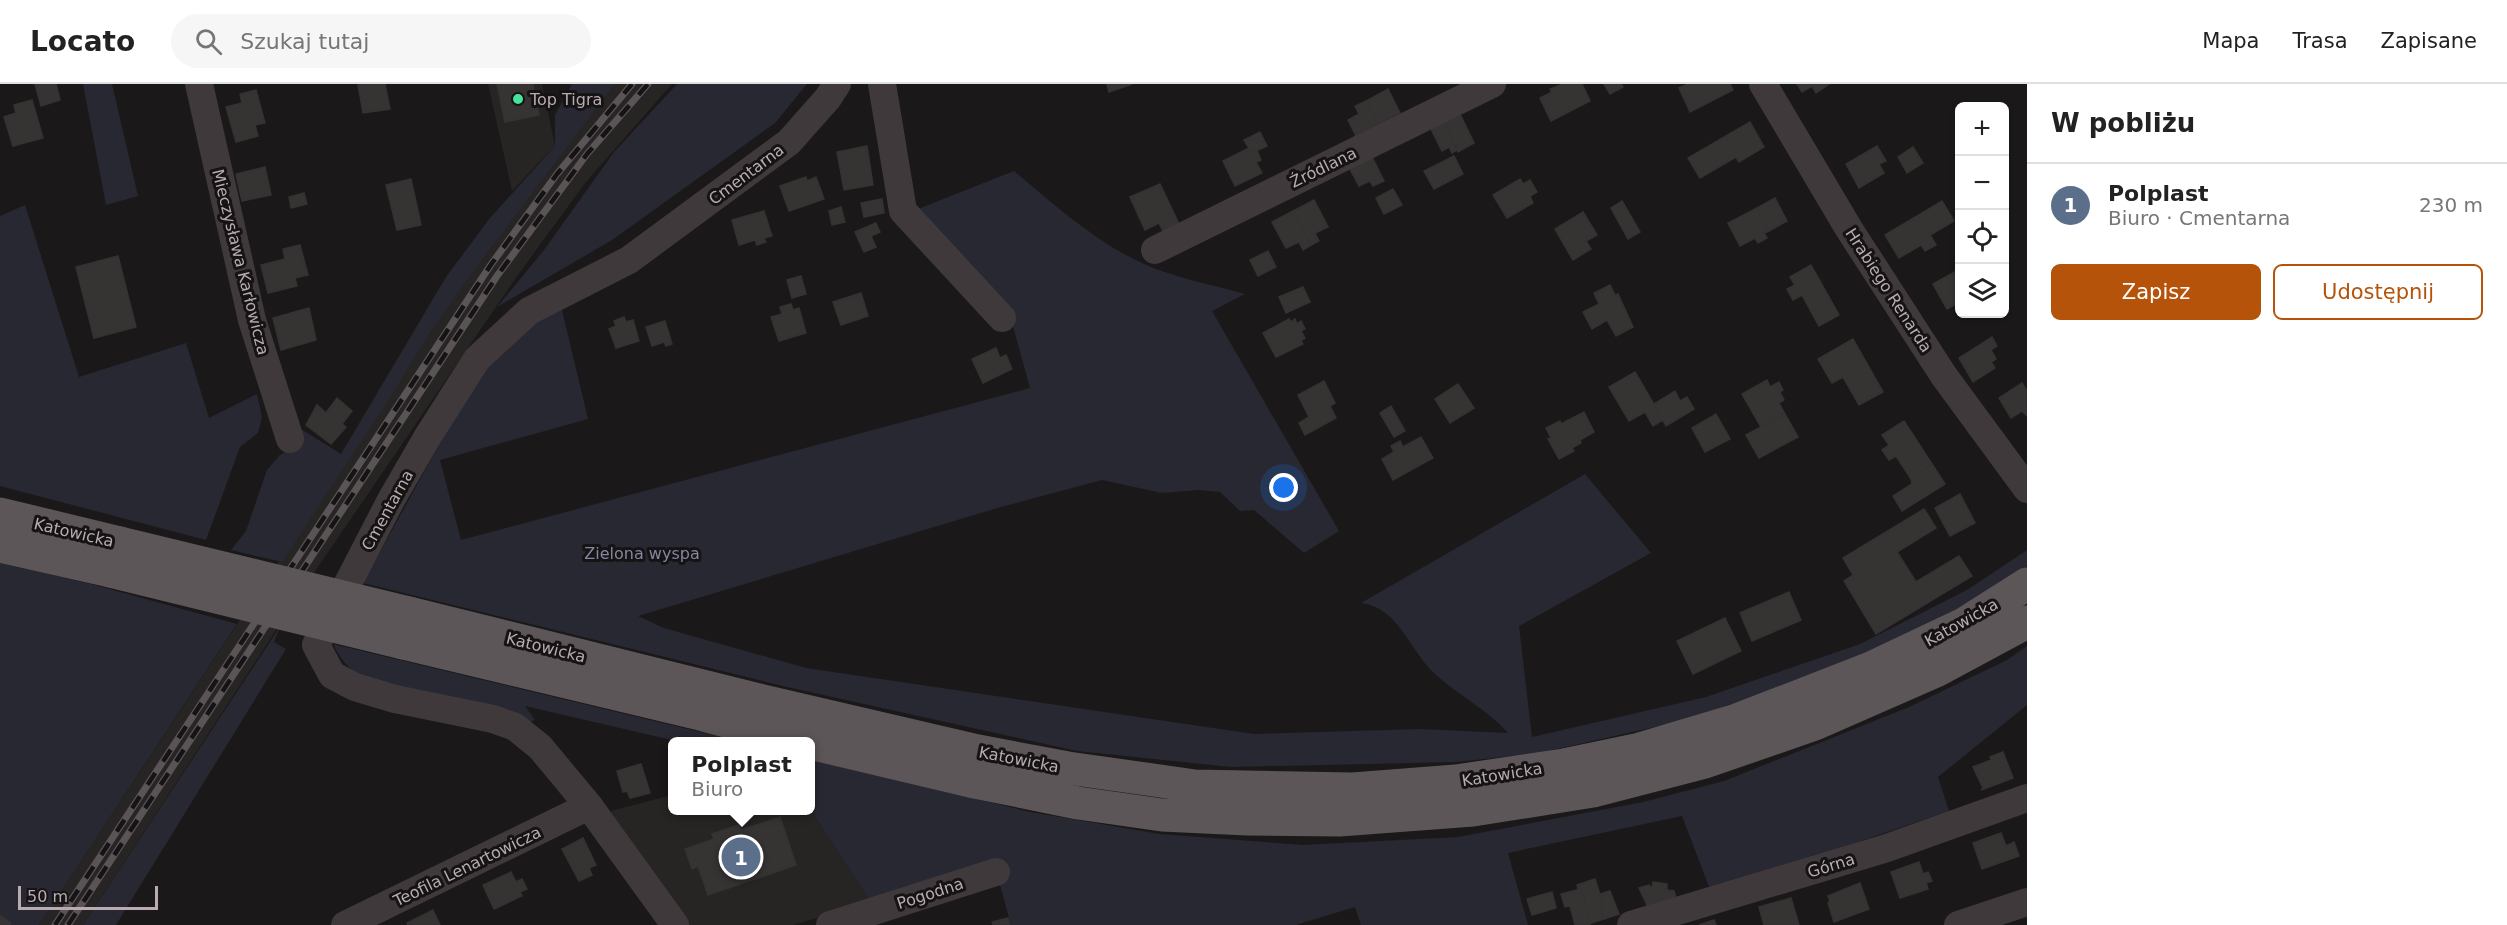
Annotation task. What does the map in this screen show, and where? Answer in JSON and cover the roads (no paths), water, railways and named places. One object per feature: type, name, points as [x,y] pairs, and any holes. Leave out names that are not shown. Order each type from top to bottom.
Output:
[{"type":"main road","name":"Katowicka","points":[[0,514],[115,557],[406,628],[763,701],[978,751],[1068,768],[1195,786],[1353,789],[1456,782],[1564,765],[1636,750],[1737,720],[1871,668],[1964,624],[2027,584]]},
{"type":"main road","name":"Katowicka","points":[[0,546],[115,557]]},
{"type":"main road","name":"Katowicka","points":[[815,744],[970,781],[1078,802],[1162,815],[1339,820],[1473,810],[1593,790],[1716,758],[1815,724],[1936,671],[2027,622]]},
{"type":"main road","name":"Katowicka","points":[[406,628],[689,711],[788,737]]},
{"type":"street","name":"Mieczysława Karłowicza","points":[[200,84],[252,320],[290,439]]},
{"type":"street","name":"Cmentarna","points":[[675,925],[590,806],[540,747],[515,727],[493,719],[395,699],[355,687],[332,675],[316,645],[402,482],[477,359],[529,311],[629,260],[789,142],[828,98],[837,84]]},
{"type":"street","points":[[882,84],[903,211],[1002,318]]},
{"type":"street","name":"Źródlana","points":[[1155,250],[1492,84]]},
{"type":"street","name":"Hrabiego Renarda","points":[[1762,84],[1849,229],[1944,376],[2027,489]]},
{"type":"street","name":"Górna","points":[[1632,925],[1887,848],[2027,798]]},
{"type":"street","name":"Teofila Lenartowicza","points":[[345,925],[590,806]]},
{"type":"street","name":"Pogodna","points":[[830,925],[996,872]]},
{"type":"street","points":[[1958,925],[2027,902]]},
{"type":"railway","points":[[55,925],[490,266],[557,174],[632,84]]},
{"type":"railway","points":[[68,925],[497,276],[587,154],[648,84]]},
{"type":"place","name":"Top Tigra","points":[[518,99]]},
{"type":"place","name":"Polplast","points":[[741,857]]},
{"type":"park label","name":"Zielona wyspa","points":[[642,553]]}]
